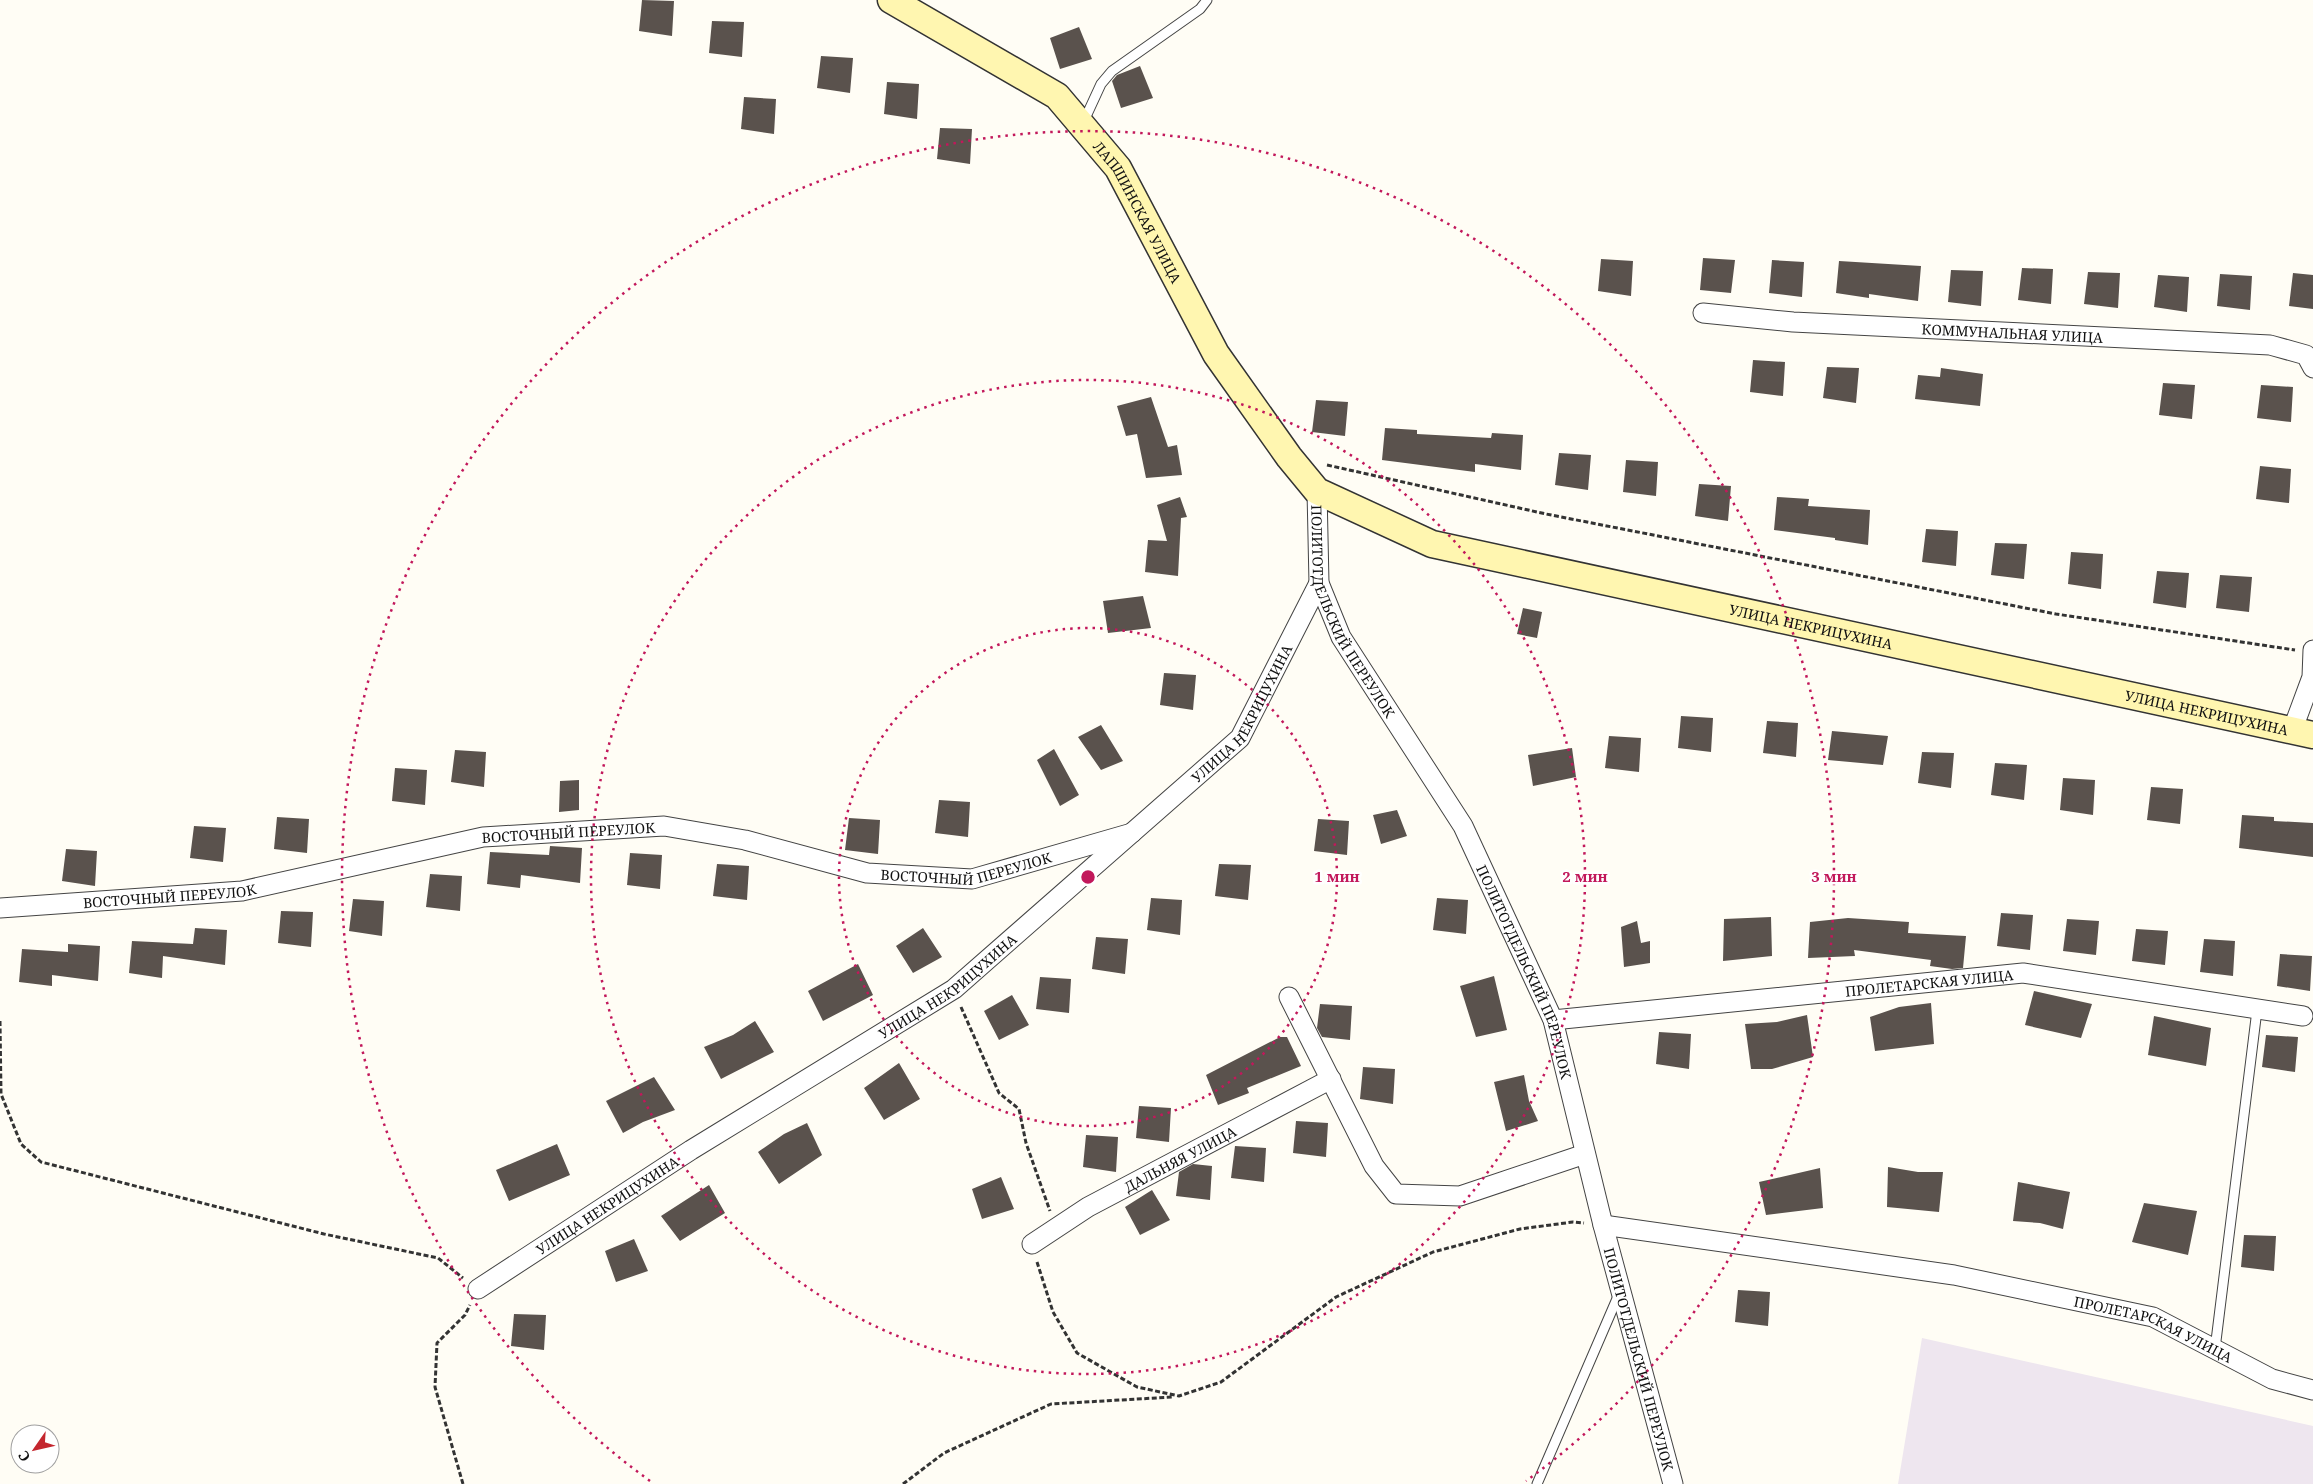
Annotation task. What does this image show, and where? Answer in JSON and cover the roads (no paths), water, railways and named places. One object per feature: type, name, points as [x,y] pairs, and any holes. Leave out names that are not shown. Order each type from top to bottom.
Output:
[{"type":"street","name":"ЛАПШИНСКАЯ УЛИЦА","points":[[890,0],[1057,96],[1118,168],[1216,354],[1289,456],[1317,491]]},
{"type":"street","name":"КОММУНАЛЬНАЯ УЛИЦА","points":[[1702,313],[1793,322],[2270,345],[2306,355],[2313,368]]},
{"type":"street","name":"ПОЛИТОТДЕЛЬСКИЙ ПЕРЕУЛОК","points":[[1317,491],[1319,584],[1341,637],[1463,826],[1553,1020],[1620,1291],[1673,1484]]},
{"type":"street","name":"УЛИЦА НЕКРИЦУХИНА","points":[[1317,491],[1432,544],[2302,733]]},
{"type":"street","name":"УЛИЦА НЕКРИЦУХИНА","points":[[478,1289],[690,1150],[954,989],[1240,738],[1319,584]]},
{"type":"street","points":[[2302,733],[2312,677],[2313,652]]},
{"type":"street","name":"ВОСТОЧНЫЙ ПЕРЕУЛОК","points":[[0,908],[242,891],[483,837],[664,826],[745,840],[866,873],[972,879],[1132,833]]},
{"type":"street","name":"ПРОЛЕТАРСКАЯ УЛИЦА","points":[[1553,1020],[2022,973],[2303,1016]]},
{"type":"street","points":[[1289,997],[1332,1079],[1374,1166],[1396,1194],[1460,1196],[1585,1154]]},
{"type":"street","name":"ДАЛЬНЯЯ УЛИЦА","points":[[1032,1244],[1088,1207],[1332,1079]]},
{"type":"street","name":"ПРОЛЕТАРСКАЯ УЛИЦА","points":[[1603,1225],[1954,1275],[2153,1317],[2272,1379],[2313,1390]]},
{"type":"lane","points":[[1081,125],[1101,84],[1112,71],[1200,9],[1207,0]]},
{"type":"lane","points":[[2215,1349],[2258,1010]]},
{"type":"lane","points":[[1537,1484],[1620,1291]]}]
